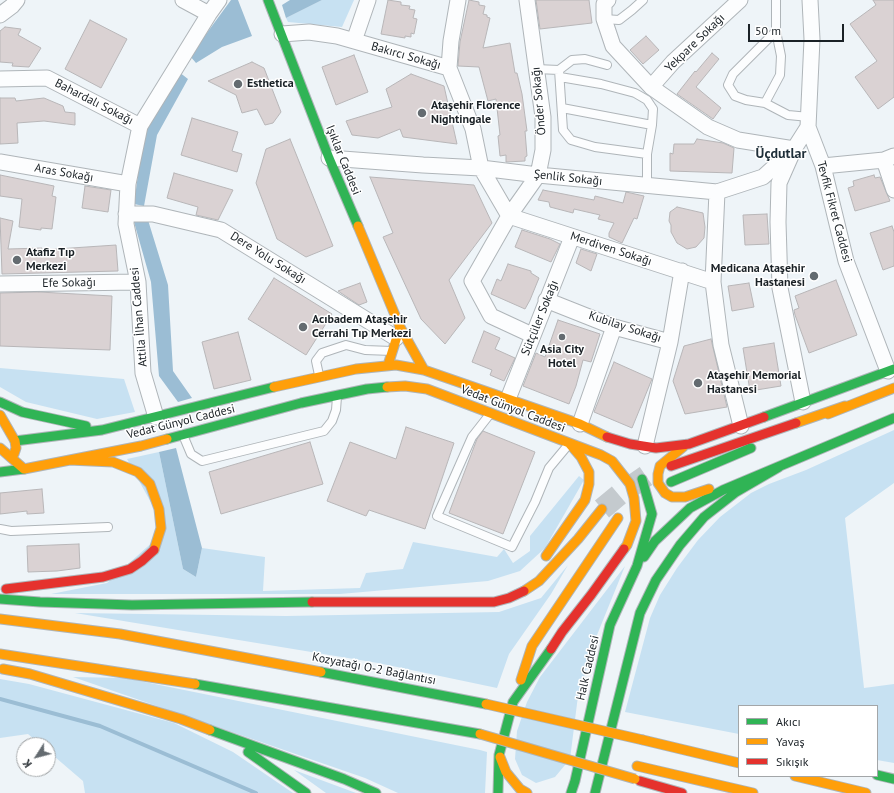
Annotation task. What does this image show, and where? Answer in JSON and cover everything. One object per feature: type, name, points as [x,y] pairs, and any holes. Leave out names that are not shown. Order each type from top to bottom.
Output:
[{"type":"main road","name":"Işıklar Caddesi","points":[[268,0],[396,339],[424,370]]},
{"type":"main road","points":[[388,365],[396,339]]},
{"type":"main road","name":"Vedat Günyol Caddesi","points":[[0,443],[102,430],[273,387],[356,369],[388,365],[405,366],[424,370],[580,424],[607,437],[630,444],[656,448],[690,444],[891,370]]},
{"type":"main road","name":"Vedat Günyol Caddesi","points":[[69,460],[141,446],[301,403],[367,389],[406,386],[427,389],[601,455],[612,461],[630,484],[634,498],[636,520],[627,545],[562,632],[513,702],[499,755]]},
{"type":"main road","points":[[671,466],[894,388]]},
{"type":"main road","points":[[0,402],[22,412],[102,430]]},
{"type":"main road","points":[[671,482],[845,406]]},
{"type":"main road","points":[[0,416],[8,426],[15,441],[16,448],[11,458],[1,462]]},
{"type":"main road","points":[[637,566],[655,541],[690,508],[723,490],[894,418]]},
{"type":"main road","points":[[607,437],[625,452]]},
{"type":"main road","points":[[539,564],[550,553],[585,500],[589,484],[589,472],[581,457],[569,443]]},
{"type":"main road","points":[[690,444],[675,453],[660,466],[658,483],[665,493],[672,497],[685,497],[779,467]]},
{"type":"main road","points":[[0,448],[24,469]]},
{"type":"main road","points":[[0,472],[69,460],[113,462],[138,472],[150,484],[159,509],[161,528],[155,549],[142,561],[130,569],[103,577],[0,589]]},
{"type":"main road","points":[[595,793],[640,613],[656,580],[680,545],[704,517],[736,492],[779,467]]},
{"type":"main road","points":[[637,566],[652,514],[648,497],[639,473]]},
{"type":"main road","points":[[0,599],[40,602],[132,604],[494,602],[523,592],[539,581],[573,544],[602,509]]},
{"type":"main road","points":[[513,702],[532,646],[618,518]]},
{"type":"main road","name":"Halk Caddesi","points":[[571,793],[610,625],[637,566]]},
{"type":"main road","points":[[333,602],[447,593]]},
{"type":"main road","name":"Kozyatağı O-2 Bağlantısı","points":[[0,619],[120,634],[415,689],[738,763]]},
{"type":"main road","points":[[0,654],[227,689],[402,722],[480,734],[615,761]]},
{"type":"main road","points":[[0,669],[30,674],[181,719],[376,793]]},
{"type":"main road","points":[[181,719],[254,755],[306,793]]},
{"type":"main road","points":[[480,734],[682,793]]},
{"type":"main road","points":[[643,740],[732,752]]},
{"type":"main road","points":[[498,793],[499,755]]},
{"type":"main road","points":[[499,755],[506,772],[520,789],[527,793]]},
{"type":"main road","points":[[634,765],[753,793]]},
{"type":"main road","points":[[878,775],[894,779]]},
{"type":"main road","points":[[799,777],[866,793]]},
{"type":"main road","points":[[561,791],[575,781]]},
{"type":"street","points":[[0,15],[17,0]]},
{"type":"street","points":[[183,0],[209,14]]},
{"type":"street","name":"Attila İlhan Caddesi","points":[[156,417],[143,373],[138,282],[126,224],[128,184],[140,126],[219,0]]},
{"type":"street","points":[[354,41],[368,0]]},
{"type":"street","points":[[449,68],[451,42],[458,0]]},
{"type":"street","name":"Önder Sokağı","points":[[527,0],[543,117],[542,150],[538,175],[509,216],[472,281],[491,316],[532,335]]},
{"type":"street","points":[[608,0],[604,4],[604,19],[613,46],[652,87],[708,128],[738,140],[794,149]]},
{"type":"street","name":"Yekpare Sokağı","points":[[652,87],[673,62],[740,0]]},
{"type":"street","name":"Tevfik Fikret Caddesi","points":[[810,0],[812,39],[809,122],[823,166],[846,261],[891,370]]},
{"type":"street","name":"Bakırcı Sokağı","points":[[282,34],[309,32],[337,36],[449,68],[473,129],[481,168]]},
{"type":"street","name":"Bahardalı Sokağı","points":[[0,80],[47,78],[140,126]]},
{"type":"street","points":[[804,402],[780,288],[778,222],[779,183],[794,149],[809,122]]},
{"type":"street","name":"Şenlik Sokağı","points":[[328,158],[481,168],[717,192],[763,177],[794,149]]},
{"type":"street","points":[[823,166],[889,158],[894,190]]},
{"type":"street","name":"Aras Sokağı","points":[[0,162],[128,184]]},
{"type":"street","points":[[481,168],[509,216]]},
{"type":"street","points":[[717,192],[713,282],[721,344],[741,426]]},
{"type":"street","name":"Dere Yolu Sokağı","points":[[126,214],[153,214],[221,230],[396,339]]},
{"type":"street","name":"Merdiven Sokağı","points":[[509,216],[713,282]]},
{"type":"street","name":"Sütçüler Sokağı","points":[[508,399],[572,237]]},
{"type":"street","points":[[670,342],[682,271]]},
{"type":"street","name":"Efe Sokağı","points":[[0,284],[138,282]]},
{"type":"street","name":"Kubilay Sokağı","points":[[546,300],[614,327],[670,342],[646,446]]},
{"type":"street","points":[[580,424],[614,327]]},
{"type":"lane","points":[[604,19],[618,20],[643,0]]},
{"type":"lane","points":[[765,103],[780,75],[781,56],[776,31],[776,0]]},
{"type":"lane","points":[[776,31],[732,74],[728,85],[735,96],[746,100],[765,103],[788,115],[809,122]]},
{"type":"lane","points":[[607,65],[585,59],[572,60],[560,73],[563,130],[570,140],[595,147],[647,154]]},
{"type":"lane","points":[[536,68],[635,93],[647,100],[653,109],[647,154],[647,186]]},
{"type":"lane","points":[[562,108],[652,125]]},
{"type":"lane","points":[[320,377],[316,361],[322,353],[346,345],[365,350],[396,339]]},
{"type":"lane","points":[[183,435],[191,454],[202,461],[324,431],[332,421],[336,410],[338,396]]},
{"type":"lane","points":[[490,413],[472,437],[437,516],[512,547],[535,502],[549,468],[569,443]]},
{"type":"lane","points":[[0,529],[11,531],[108,527]]},
{"type":"shaded area","points":[[231,0],[238,0],[252,36],[222,47],[196,63],[190,56]]},
{"type":"shaded area","points":[[290,0],[322,0],[286,18],[282,5]]},
{"type":"shaded area","points":[[322,0],[354,0],[342,27],[288,22],[286,18]]},
{"type":"shaded area","points":[[179,72],[188,79],[157,135],[144,206],[134,204],[144,130]]},
{"type":"shaded area","points":[[148,220],[168,285],[173,371],[192,398],[178,402],[159,376],[151,282],[134,222]]},
{"type":"shaded area","points":[[0,368],[124,379],[135,412],[97,419],[26,402],[0,387]]},
{"type":"shaded area","points":[[894,430],[894,483],[845,518],[864,688],[894,684],[894,763],[878,760],[878,705],[738,705],[738,734],[625,712],[650,618],[660,595],[677,568],[698,540],[720,517],[751,493],[769,484],[806,470]]},
{"type":"shaded area","points":[[176,448],[202,548],[196,577],[183,569],[159,452]]},
{"type":"shaded area","points":[[159,452],[183,569],[196,577],[202,548],[265,557],[263,591],[360,588],[366,573],[403,569],[413,542],[497,557],[504,549],[513,563],[530,551],[530,536],[579,476],[584,480],[545,548],[520,571],[488,581],[340,594],[51,594],[107,583],[166,530],[127,459]]},
{"type":"shaded area","points":[[568,565],[551,594],[509,654],[497,688],[378,663],[75,613],[286,616],[499,612],[541,598]]},
{"type":"shaded area","points":[[625,566],[597,635],[578,696],[570,759],[555,777],[536,783],[522,775],[515,759],[517,731],[527,702],[540,677]]},
{"type":"shaded area","points":[[73,677],[125,678],[480,750],[487,752],[485,793],[398,793],[365,778]]},
{"type":"shaded area","points":[[0,679],[29,684],[174,723],[233,752],[293,793],[85,793],[83,781],[56,758],[56,737],[32,737],[28,734],[0,738]]},
{"type":"shaded area","points":[[294,770],[356,793],[326,793]]},
{"type":"building","points":[[388,0],[401,2],[401,5],[410,6],[409,9],[415,10],[413,18],[417,19],[414,34],[411,33],[411,37],[405,36],[405,38],[381,34]]},
{"type":"building","points":[[469,0],[479,2],[479,5],[485,6],[483,14],[490,18],[483,48],[510,43],[515,73],[517,73],[522,94],[527,131],[525,131],[527,156],[525,157],[525,161],[506,162],[506,155],[500,156],[498,136],[500,135],[496,99],[488,101],[479,67],[458,66],[460,42]]},
{"type":"building","points":[[536,0],[589,0],[592,23],[540,29]]},
{"type":"building","points":[[873,0],[894,0],[894,97],[878,109],[855,77],[877,61],[850,24],[876,5]]},
{"type":"building","points":[[90,20],[127,39],[101,88],[65,69]]},
{"type":"building","points":[[5,27],[21,29],[18,35],[41,48],[29,67],[12,66],[13,63],[0,62],[0,31]]},
{"type":"building","points":[[646,36],[659,50],[643,64],[630,50]]},
{"type":"building","points":[[712,53],[719,59],[696,87],[721,108],[713,119],[677,94],[695,71],[696,72]]},
{"type":"building","points":[[354,55],[368,92],[336,105],[322,67]]},
{"type":"building","points":[[252,62],[264,68],[281,112],[273,123],[265,125],[257,109],[242,113],[236,95],[208,81]]},
{"type":"building","name":"Ataşehir Florence Nightingale","points":[[411,74],[444,86],[457,144],[403,137],[400,129],[378,138],[352,135],[346,121],[392,107],[386,89]]},
{"type":"building","points":[[0,98],[15,98],[16,101],[44,98],[63,106],[65,112],[75,113],[75,125],[44,121],[17,123],[18,143],[0,144]]},
{"type":"building","points":[[192,118],[238,132],[232,151],[242,154],[237,172],[181,155]]},
{"type":"building","points":[[290,139],[333,246],[306,257],[277,239],[256,183],[266,149]]},
{"type":"building","points":[[697,139],[723,143],[734,148],[732,173],[670,171],[670,153],[673,154],[674,144],[694,144]]},
{"type":"building","points":[[174,173],[233,190],[218,220],[196,215],[198,207],[167,198]]},
{"type":"building","points":[[0,175],[54,186],[52,196],[56,197],[52,229],[41,228],[41,230],[19,227],[22,199],[0,196]]},
{"type":"building","points":[[874,175],[875,178],[880,177],[890,201],[855,211],[848,188],[854,186],[853,181]]},
{"type":"building","points":[[370,177],[474,185],[492,223],[449,280],[465,318],[445,344],[421,319],[383,237],[393,233]]},
{"type":"building","points":[[85,186],[111,190],[108,212],[82,208]]},
{"type":"building","points":[[543,190],[594,200],[595,196],[623,203],[626,192],[644,196],[637,219],[634,218],[622,243],[609,237],[609,233],[614,223],[598,219],[600,215],[574,209],[573,213],[550,207],[549,202],[538,200]]},
{"type":"building","points":[[677,207],[703,213],[705,227],[704,238],[696,247],[687,249],[677,243],[671,232],[671,225],[669,221],[670,212]]},
{"type":"building","points":[[767,214],[769,244],[745,245],[743,215]]},
{"type":"building","points":[[0,218],[13,221],[8,249],[42,248],[42,250],[116,245],[118,271],[2,274]]},
{"type":"building","points":[[892,226],[894,232],[894,266],[883,270],[870,233]]},
{"type":"building","points":[[522,230],[550,239],[560,244],[551,262],[515,247]]},
{"type":"building","points":[[581,249],[597,254],[591,271],[576,263]]},
{"type":"building","points":[[508,264],[531,271],[531,273],[539,278],[525,309],[491,294],[497,279],[501,281]]},
{"type":"building","points":[[274,278],[332,314],[306,355],[248,319]]},
{"type":"building","points":[[836,280],[857,335],[809,353],[795,315],[794,310],[799,308],[795,296]]},
{"type":"building","points":[[360,283],[367,302],[359,305],[338,291]]},
{"type":"building","points":[[749,283],[754,307],[732,311],[728,286]]},
{"type":"building","points":[[39,292],[112,296],[110,350],[0,346],[0,293]]},
{"type":"building","points":[[558,320],[600,334],[591,362],[583,360],[576,386],[569,404],[523,386],[536,353],[545,357]]},
{"type":"building","points":[[484,331],[500,338],[495,349],[515,358],[504,381],[490,375],[492,370],[472,362]]},
{"type":"building","points":[[238,332],[251,380],[214,389],[202,342]]},
{"type":"building","points":[[711,339],[727,407],[685,414],[673,381],[684,346]]},
{"type":"building","points":[[774,343],[781,386],[750,391],[743,348]]},
{"type":"building","points":[[614,362],[652,379],[632,428],[594,412]]},
{"type":"building","points":[[406,427],[454,443],[425,529],[369,510],[366,516],[327,501],[350,442],[396,459]]},
{"type":"building","points":[[483,431],[535,452],[503,534],[449,513],[477,439]]},
{"type":"building","points":[[310,442],[323,484],[221,514],[209,472]]},
{"type":"building","points":[[42,489],[44,513],[27,514],[27,511],[0,514],[0,493]]},
{"type":"building","points":[[79,544],[80,568],[57,571],[28,572],[27,546]]},
{"type":"waterway","points":[[0,699],[100,726],[256,793]]},
{"type":"tunnel","points":[[602,509],[620,494],[646,476]]},
{"type":"traffic: fast","points":[[268,0],[329,158],[358,226]]},
{"type":"traffic: fast","points":[[764,417],[894,369]]},
{"type":"traffic: fast","points":[[15,441],[102,430],[274,387]]},
{"type":"traffic: fast","points":[[167,439],[301,403],[367,389],[387,387]]},
{"type":"traffic: fast","points":[[0,402],[22,412],[86,426]]},
{"type":"traffic: fast","points":[[644,557],[655,541],[690,508],[723,490],[894,418]]},
{"type":"traffic: fast","points":[[671,482],[751,448]]},
{"type":"traffic: fast","points":[[595,793],[640,613],[656,580],[680,545],[704,517],[736,492],[779,467]]},
{"type":"traffic: fast","points":[[0,472],[24,469]]},
{"type":"traffic: fast","points":[[571,793],[610,625],[637,566],[652,514],[642,479]]},
{"type":"traffic: fast","points":[[0,599],[132,605],[312,602]]},
{"type":"traffic: fast","points":[[498,793],[499,755],[513,702],[551,649]]},
{"type":"traffic: fast","points":[[321,672],[486,704]]},
{"type":"traffic: fast","points":[[195,684],[480,734]]},
{"type":"traffic: fast","points":[[210,730],[344,779],[376,793]]},
{"type":"traffic: fast","points":[[248,752],[306,793]]},
{"type":"traffic: fast","points":[[878,775],[894,779]]},
{"type":"traffic: slow","points":[[358,226],[400,327],[424,370]]},
{"type":"traffic: slow","points":[[388,365],[400,327]]},
{"type":"traffic: slow","points":[[274,387],[356,369],[396,365],[424,370],[580,424],[607,437]]},
{"type":"traffic: slow","points":[[387,387],[405,386],[427,389],[601,455],[612,461],[630,484],[634,498],[636,521],[624,549]]},
{"type":"traffic: slow","points":[[828,414],[894,388]]},
{"type":"traffic: slow","points":[[796,423],[845,406]]},
{"type":"traffic: slow","points":[[0,415],[15,441],[16,448],[14,454]]},
{"type":"traffic: slow","points":[[0,448],[24,469],[141,446],[167,439]]},
{"type":"traffic: slow","points":[[546,556],[585,500],[589,484],[589,472],[581,457],[569,443]]},
{"type":"traffic: slow","points":[[683,447],[660,466],[658,483],[665,493],[672,497],[685,497],[709,489]]},
{"type":"traffic: slow","points":[[69,460],[113,462],[138,472],[150,484],[159,509],[161,528],[154,550]]},
{"type":"traffic: slow","points":[[524,591],[539,581],[578,539],[602,509]]},
{"type":"traffic: slow","points":[[521,680],[532,646],[618,518]]},
{"type":"traffic: slow","points":[[0,619],[120,634],[321,672]]},
{"type":"traffic: slow","points":[[0,654],[195,684]]},
{"type":"traffic: slow","points":[[3,669],[30,674],[181,719],[210,730]]},
{"type":"traffic: slow","points":[[486,704],[643,740]]},
{"type":"traffic: slow","points":[[480,734],[635,779]]},
{"type":"traffic: slow","points":[[643,740],[738,763]]},
{"type":"traffic: slow","points":[[500,757],[506,772],[520,789],[527,793]]},
{"type":"traffic: slow","points":[[637,766],[753,793]]},
{"type":"traffic: slow","points":[[799,777],[866,793]]},
{"type":"traffic: jam","points":[[607,437],[630,444],[656,448],[689,444],[764,417]]},
{"type":"traffic: jam","points":[[671,466],[796,423]]},
{"type":"traffic: jam","points":[[551,649],[624,549]]},
{"type":"traffic: jam","points":[[6,589],[103,577],[130,569],[154,550]]},
{"type":"traffic: jam","points":[[312,602],[494,602],[509,598],[524,591]]},
{"type":"traffic: jam","points":[[640,781],[682,793]]},
{"type":"place","name":"Esthetica","points":[[238,84]]},
{"type":"place","name":"Ataşehir Florence Nightingale","points":[[422,113]]},
{"type":"place","name":"Atafiz Tıp Merkezi","points":[[17,260]]},
{"type":"place","name":"Medicana Ataşehir Hastanesi","points":[[814,276]]},
{"type":"place","name":"Acıbadem Ataşehir Cerrahi Tıp Merkezi","points":[[303,327]]},
{"type":"place","name":"Asia City Hotel","points":[[562,337]]},
{"type":"place","name":"Ataşehir Memorial Hastanesi","points":[[698,383]]},
{"type":"district","name":"Üçdutlar","points":[[781,154]]}]
